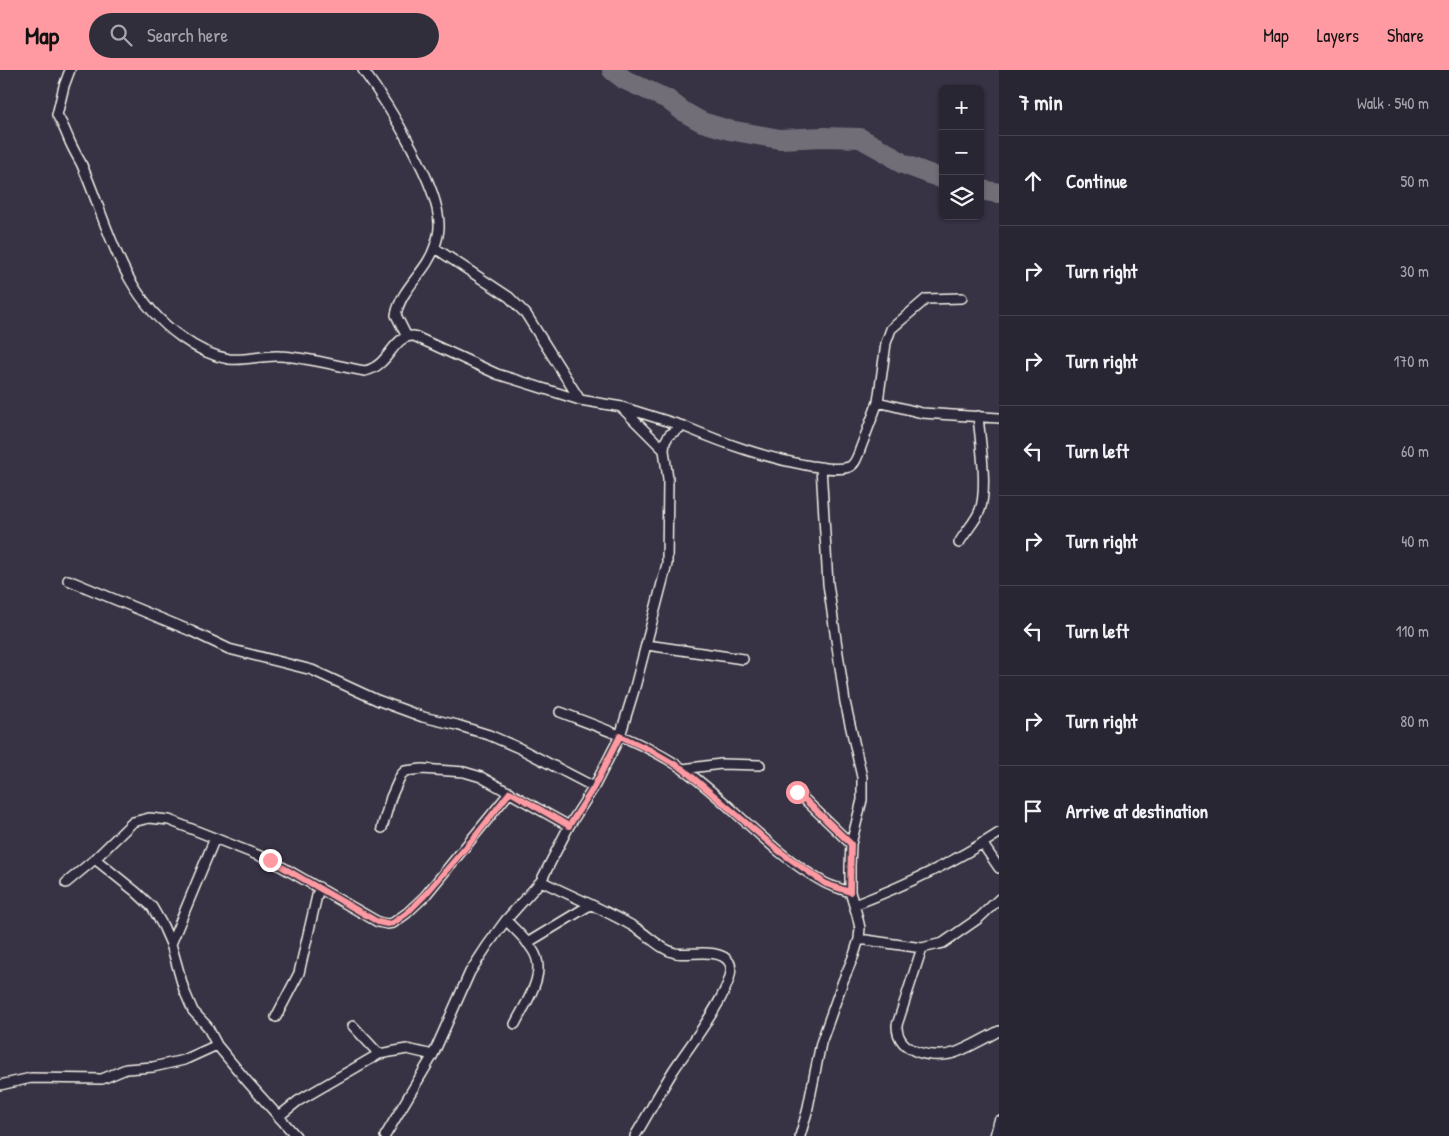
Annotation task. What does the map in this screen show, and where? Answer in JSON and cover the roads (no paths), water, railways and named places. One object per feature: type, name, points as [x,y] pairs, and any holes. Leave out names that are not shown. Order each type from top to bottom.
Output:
[{"type":"street","points":[[70,70],[57,115],[81,163],[116,252],[133,285],[151,312],[168,328],[190,344],[207,353],[231,359],[278,356],[365,371],[374,369],[383,362],[406,335],[414,336],[497,374],[580,400],[622,407],[683,426],[744,450],[776,460],[822,468],[843,468],[854,463],[878,402],[886,343],[891,329],[926,299],[962,298]]},
{"type":"street","points":[[363,70],[394,116],[434,196],[439,228],[434,248],[421,270],[402,295],[398,305],[396,315],[406,335]]},
{"type":"street","points":[[434,248],[519,306],[526,314],[580,400]]},
{"type":"street","points":[[878,402],[922,413],[999,418]]},
{"type":"street","points":[[622,407],[664,450]]},
{"type":"street","points":[[959,543],[980,510],[982,499],[982,467],[978,416]]},
{"type":"street","points":[[384,1136],[432,1054],[470,972],[506,920],[541,881],[569,826],[594,787],[620,736],[647,645],[667,564],[668,479],[664,450],[666,439],[683,426]]},
{"type":"street","points":[[800,1136],[807,1112],[821,1042],[859,939],[860,928],[850,892],[851,844],[862,800],[862,777],[845,702],[830,604],[822,468]]},
{"type":"street","points":[[68,580],[229,649],[312,670],[377,700],[423,717],[489,735],[519,748],[594,787]]},
{"type":"street","points":[[647,645],[744,659]]},
{"type":"street","points":[[560,712],[620,736],[652,751],[683,769],[779,851],[826,884],[850,892]]},
{"type":"street","points":[[683,769],[734,763],[760,765]]},
{"type":"street","points":[[382,828],[397,782],[405,771],[422,769],[464,772],[481,776],[569,826]]},
{"type":"street","points":[[66,883],[95,859],[133,822],[149,818],[169,820],[270,860],[378,922],[393,923],[407,913],[424,896],[510,792]]},
{"type":"street","points":[[797,792],[851,844]]},
{"type":"street","points":[[854,905],[884,894],[982,844],[999,832]]},
{"type":"street","points":[[171,944],[215,838]]},
{"type":"street","points":[[982,844],[999,868]]},
{"type":"street","points":[[95,859],[152,907],[171,944],[184,990],[193,1011],[207,1026],[217,1045],[296,1136]]},
{"type":"street","points":[[541,881],[638,929],[666,949],[676,953],[718,955],[724,957],[729,962],[731,969],[729,978],[711,1014],[674,1069],[635,1136]]},
{"type":"street","points":[[276,1017],[299,973],[319,887]]},
{"type":"street","points":[[859,939],[922,948],[943,943],[960,933],[999,899]]},
{"type":"street","points":[[527,943],[590,905]]},
{"type":"street","points":[[506,920],[527,943],[538,959],[538,976],[515,1024]]},
{"type":"street","points":[[922,948],[896,1025],[896,1033],[902,1043],[919,1053],[950,1053],[956,1052],[999,1031]]},
{"type":"street","points":[[353,1026],[379,1054]]},
{"type":"street","points":[[0,1085],[31,1078],[102,1079],[126,1069],[153,1067],[184,1060],[217,1045]]},
{"type":"street","points":[[278,1117],[298,1101],[379,1054],[407,1049],[432,1054]]},
{"type":"street","points":[[995,1136],[999,1120]]},
{"type":"waterway","points":[[612,70],[625,80],[667,99],[684,112],[702,122],[729,130],[780,139],[860,138],[903,164],[939,178]]},
{"type":"waterway","points":[[984,191],[999,193]]}]
